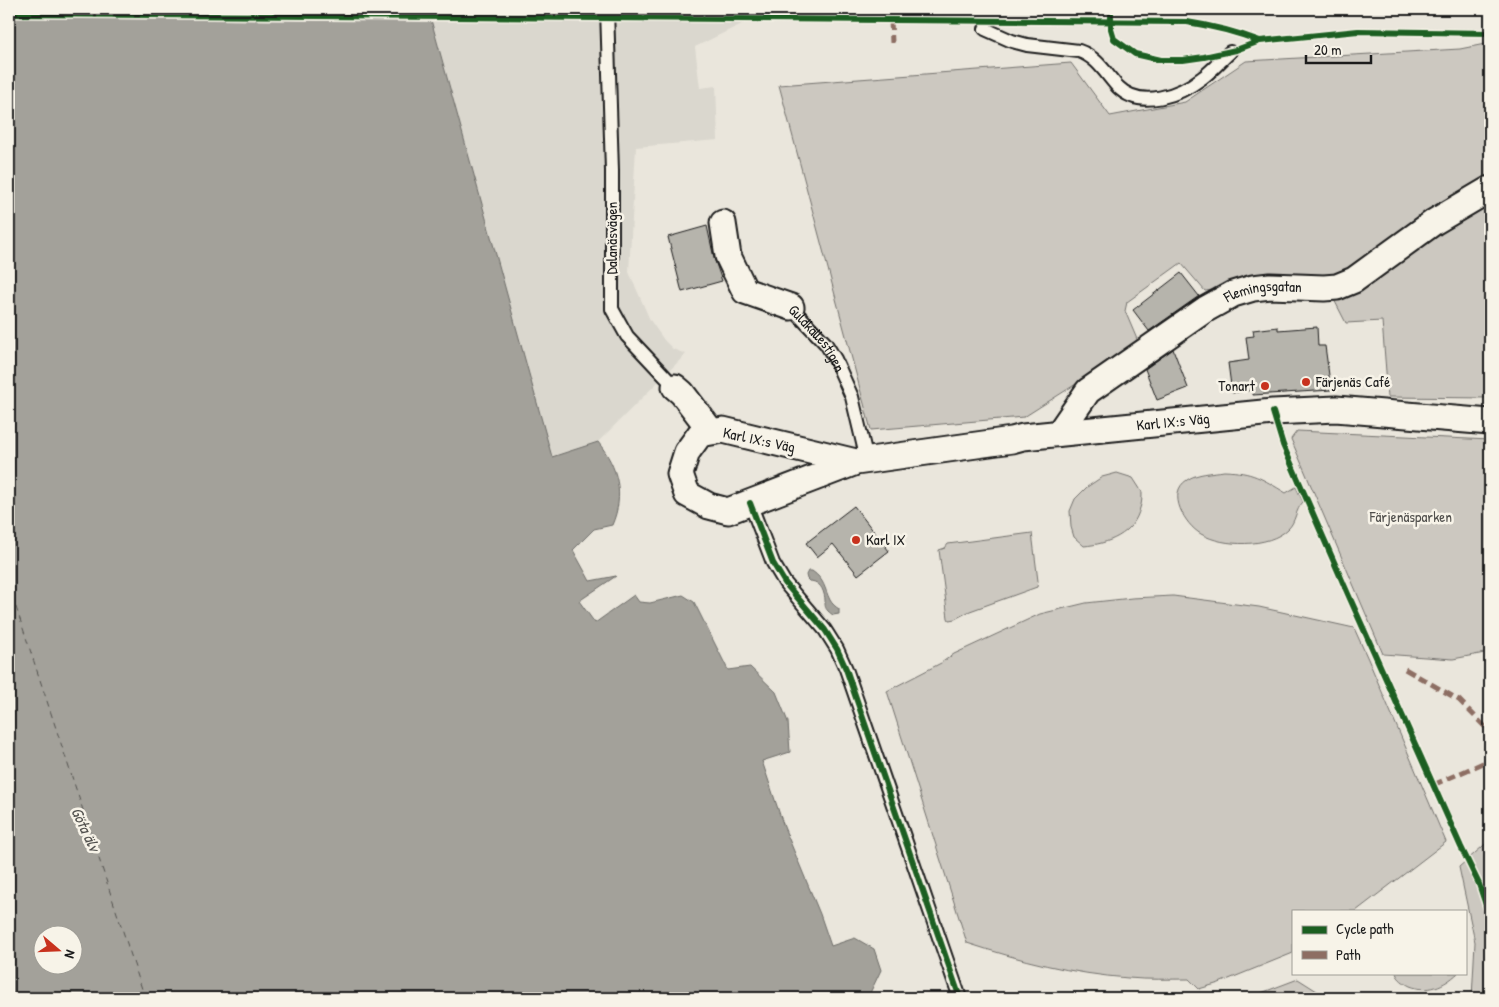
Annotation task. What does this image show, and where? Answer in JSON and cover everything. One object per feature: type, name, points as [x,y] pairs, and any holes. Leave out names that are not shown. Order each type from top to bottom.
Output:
[{"type":"street","name":"Flemingsgatan","points":[[1059,433],[1088,391],[1206,309],[1233,294],[1253,288],[1270,286],[1337,287],[1354,280],[1434,222],[1490,189]]},
{"type":"street","name":"Guldkällestigen","points":[[723,223],[728,256],[745,291],[791,307]]},
{"type":"street","name":"Dalanäsvägen","points":[[675,387],[682,393],[711,431]]},
{"type":"street","name":"Karl IX:s Väg","points":[[862,461],[723,430],[700,434],[686,452],[680,474],[687,494],[710,506],[728,511],[862,461],[1023,437],[1273,412],[1336,409],[1490,422]]},
{"type":"lane","name":"Dalanäsvägen","points":[[607,9],[612,171],[612,310],[627,336],[675,387]]},
{"type":"lane","points":[[985,30],[1012,42],[1087,53],[1120,89],[1128,95],[1148,99],[1161,98],[1182,90],[1202,78],[1230,52]]},
{"type":"lane","name":"Guldkällestigen","points":[[791,307],[826,344],[835,360],[852,397],[862,461]]},
{"type":"lane","points":[[750,503],[773,563],[784,583],[825,630],[837,649],[846,669],[960,998]]},
{"type":"shaded area","points":[[428,9],[772,9],[695,47],[700,88],[716,86],[718,140],[636,147],[629,272],[650,320],[673,349],[686,354],[598,442],[552,458]]},
{"type":"green space","points":[[1490,43],[1490,398],[1388,397],[1382,321],[1346,323],[1322,276],[1205,291],[1181,263],[1127,302],[1125,311],[1139,344],[1024,417],[871,430],[779,85],[1071,63],[1110,116],[1185,102],[1246,61],[1460,49]]},
{"type":"green space","name":"Färjenäsparken","points":[[1297,431],[1490,440],[1490,652],[1453,659],[1383,654],[1291,439]]},
{"type":"green space","points":[[1224,471],[1250,474],[1286,493],[1296,487],[1303,502],[1291,526],[1280,535],[1269,540],[1246,544],[1210,538],[1195,530],[1189,524],[1180,508],[1178,493],[1181,486],[1195,476]]},
{"type":"green space","points":[[1117,473],[1133,478],[1142,492],[1137,517],[1132,525],[1119,536],[1102,543],[1084,546],[1074,537],[1071,527],[1070,511],[1075,499],[1087,487],[1102,477]]},
{"type":"green space","points":[[1032,533],[1038,581],[1037,587],[949,620],[939,550],[945,548],[948,544]]},
{"type":"green space","points":[[1173,596],[1259,607],[1354,628],[1446,842],[1357,910],[1292,910],[1292,953],[1219,983],[1199,989],[1189,979],[1136,979],[1067,970],[967,943],[887,691],[941,663],[954,654],[1040,614],[1086,603]]},
{"type":"green space","points":[[1490,840],[1490,998],[1472,998],[1475,942],[1459,867]]},
{"type":"green space","points":[[1397,974],[1457,974],[1441,985],[1423,989],[1408,985]]},
{"type":"green space","points":[[1298,979],[1328,998],[1248,998]]},
{"type":"water","name":"Göta älv","points":[[9,9],[428,9],[552,457],[598,442],[615,471],[619,492],[616,514],[612,525],[594,529],[573,550],[590,581],[616,576],[579,601],[595,623],[634,595],[639,602],[650,603],[683,595],[694,602],[728,670],[750,667],[776,692],[788,722],[790,752],[762,761],[784,827],[820,914],[831,946],[855,938],[874,949],[881,970],[870,993],[865,998],[9,998]]},
{"type":"water","points":[[808,571],[812,571],[824,584],[831,601],[839,609],[839,614],[833,615],[827,610],[822,589],[819,584],[807,579]]},
{"type":"pier","points":[[9,9],[430,9],[434,22],[9,18]]},
{"type":"building","points":[[707,226],[714,258],[722,281],[682,292],[668,237]]},
{"type":"building","points":[[1181,273],[1199,296],[1149,331],[1133,310]]},
{"type":"building","points":[[1278,327],[1278,330],[1317,327],[1318,346],[1325,346],[1331,390],[1253,395],[1253,390],[1232,393],[1228,363],[1249,360],[1246,337],[1254,336],[1253,330]]},
{"type":"building","points":[[1173,349],[1188,388],[1157,400],[1145,369]]},
{"type":"building","name":"Karl IX","points":[[854,506],[889,551],[858,575],[833,544],[817,557],[806,543]]},
{"type":"ferry route","points":[[9,586],[145,998]]},
{"type":"marked path","points":[[891,20],[892,43]]},
{"type":"marked path","points":[[1405,669],[1459,700],[1490,732]]},
{"type":"marked path","points":[[1433,785],[1490,760]]},
{"type":"cycle path","points":[[1111,9],[1111,29],[1114,39],[1135,54],[1161,60],[1183,60],[1204,57],[1236,50],[1260,41],[1358,31],[1490,33]]},
{"type":"cycle path","points":[[9,14],[1187,22],[1206,25],[1260,41]]},
{"type":"cycle path","points":[[1273,412],[1283,445],[1479,884],[1490,917]]},
{"type":"cycle path","points":[[750,503],[773,563],[785,583],[825,630],[837,649],[846,669],[960,998]]},
{"type":"place","name":"Färjenäs Café","points":[[1306,382]]},
{"type":"place","name":"Tonart","points":[[1265,386]]},
{"type":"place","name":"Karl IX","points":[[856,540]]}]
